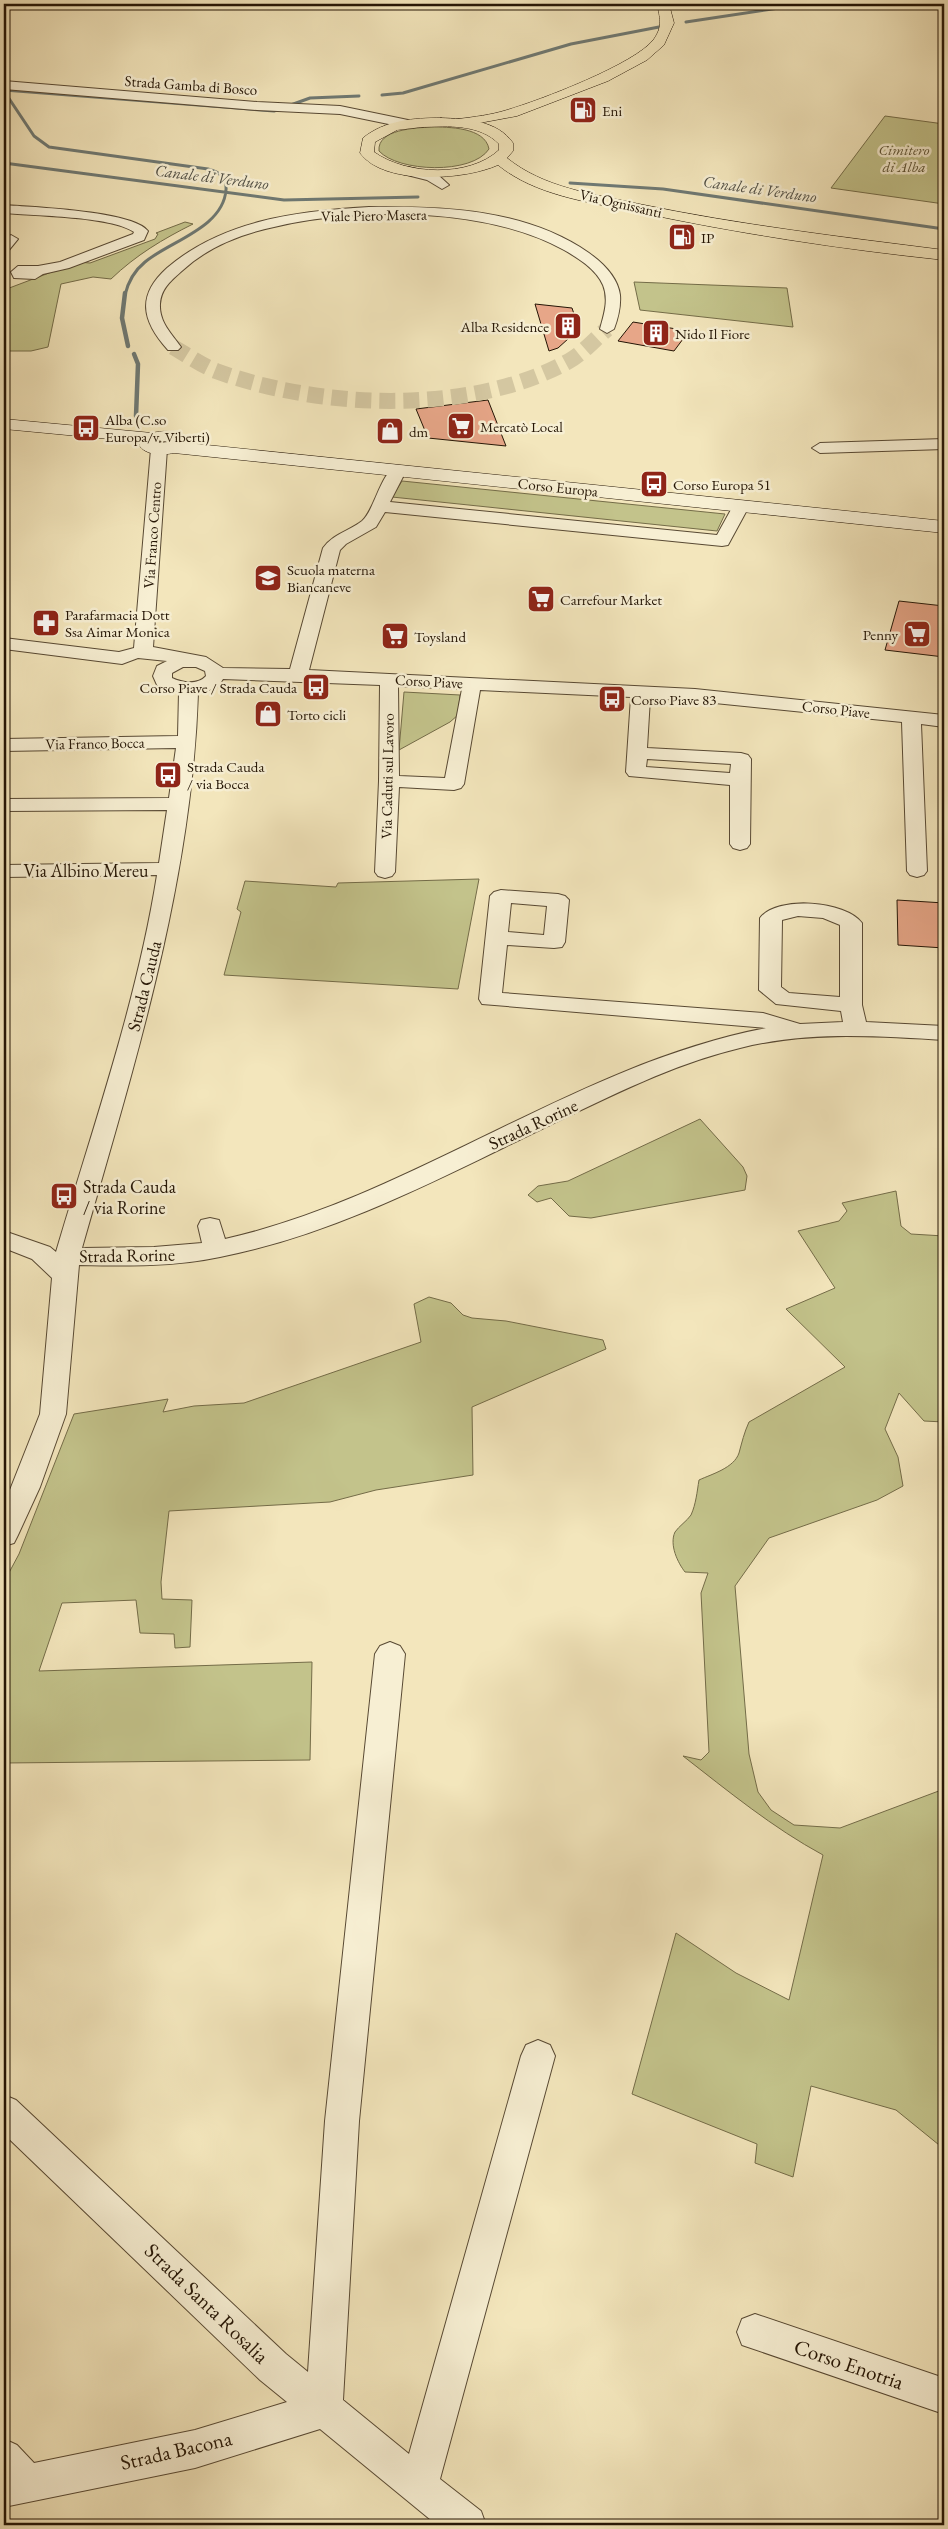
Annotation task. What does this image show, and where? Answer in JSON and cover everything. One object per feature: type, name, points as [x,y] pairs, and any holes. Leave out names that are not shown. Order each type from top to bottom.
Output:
[{"type":"main road","points":[[458,123],[477,126],[498,134],[507,147],[499,159],[464,171],[438,173],[408,171],[382,164],[367,153],[366,145],[379,125],[458,123],[487,119],[512,113],[603,78],[642,58],[659,42],[668,23],[663,4]]},
{"type":"main road","points":[[498,134],[498,130],[503,124],[611,80],[650,59],[668,43],[677,23],[672,4]]},
{"type":"main road","name":"Via Ognissanti","points":[[499,159],[517,172],[540,182],[596,199],[650,211],[722,224],[944,255]]},
{"type":"main road","name":"Via Ognissanti","points":[[464,171],[540,182]]},
{"type":"main road","name":"Via Ognissanti","points":[[850,243],[944,264]]},
{"type":"main road","name":"Corso Europa","points":[[4,424],[398,471],[944,527]]},
{"type":"main road","points":[[4,431],[162,444]]},
{"type":"main road","name":"Corso Europa","points":[[162,444],[944,520]]},
{"type":"street","name":"Strada Gamba di Bosco","points":[[4,85],[350,111],[379,125]]},
{"type":"street","name":"Viale Piero Masera","points":[[408,171],[432,177],[442,185],[464,171]]},
{"type":"street","points":[[442,185],[445,214]]},
{"type":"street","points":[[4,209],[113,220],[136,225],[141,231],[139,237],[64,265],[27,272],[11,282]]},
{"type":"street","name":"Viale Piero Masera","points":[[173,346],[161,334],[154,323],[152,303],[156,290],[172,270],[202,249],[240,232],[277,222],[358,212],[445,214],[502,223],[563,243],[600,268],[612,287],[615,303],[607,329]]},
{"type":"street","points":[[4,264],[27,272]]},
{"type":"street","name":"Via Franco Centro","points":[[143,651],[162,444]]},
{"type":"street","points":[[820,448],[944,444]]},
{"type":"street","points":[[298,675],[332,548],[340,540],[370,523],[398,471]]},
{"type":"street","points":[[379,506],[722,540],[739,510]]},
{"type":"street","points":[[4,643],[122,658],[131,666],[162,676]]},
{"type":"street","points":[[122,658],[129,653],[143,651],[208,664],[214,668],[216,673],[214,679],[208,684],[189,689],[170,685],[164,681],[162,676],[164,670],[170,666],[189,661]]},
{"type":"street","name":"Corso Piave","points":[[216,673],[389,679],[750,700],[944,721]]},
{"type":"street","name":"Via Caduti sul Lavoro","points":[[385,872],[389,781],[389,679]]},
{"type":"street","points":[[389,781],[454,784],[472,684]]},
{"type":"street","name":"Strada Cauda","points":[[4,1535],[26,1487],[52,1414],[66,1266],[131,1038],[164,904],[187,742],[189,689]]},
{"type":"street","points":[[642,693],[636,772],[740,780],[740,844]]},
{"type":"street","points":[[911,717],[917,871]]},
{"type":"street","name":"Via Franco Bocca","points":[[4,745],[187,742]]},
{"type":"street","points":[[4,806],[177,804]]},
{"type":"street","name":"Via Albino Mereu","points":[[4,871],[168,869]]},
{"type":"street","points":[[851,1005],[784,999],[770,990],[770,918],[773,914],[783,910],[814,911],[837,914],[848,919],[852,927],[851,1005],[856,1030]]},
{"type":"street","points":[[496,938],[490,999],[763,1020],[800,1031]]},
{"type":"street","name":"Strada Rorine","points":[[66,1266],[155,1258],[214,1237],[240,1245],[332,1216],[674,1060],[741,1040],[800,1031],[880,1028],[944,1033]]},
{"type":"street","points":[[4,1239],[41,1253],[66,1266]]},
{"type":"street","points":[[324,2409],[342,2120],[390,1654]]},
{"type":"street","points":[[418,2486],[538,2056]]},
{"type":"street","name":"Strada Santa Rosalia","points":[[4,2111],[273,2367],[467,2525]]},
{"type":"street","name":"Corso Enotria","points":[[755,2332],[944,2396]]},
{"type":"street","name":"Strada Bacona","points":[[11,2476],[195,2449],[324,2409]]},
{"type":"green space","name":"Cimitero di Alba","points":[[885,116],[944,124],[944,204],[831,188]]},
{"type":"green space","points":[[431,127],[456,128],[473,132],[481,136],[489,149],[480,157],[467,163],[452,167],[435,168],[402,163],[388,158],[379,151],[380,144],[384,138],[391,134],[407,129]]},
{"type":"green space","points":[[185,222],[193,224],[150,248],[111,279],[93,277],[61,284],[48,347],[31,351],[4,351],[4,290],[78,262],[90,263],[155,239],[158,234],[156,233]]},
{"type":"green space","points":[[634,282],[787,288],[793,327],[640,310]]},
{"type":"green space","points":[[402,481],[725,514],[717,531],[392,497]]},
{"type":"green space","points":[[404,692],[460,695],[458,715],[450,722],[399,750]]},
{"type":"green space","points":[[479,879],[458,989],[224,975],[241,912],[237,909],[245,881],[336,887],[338,883]]},
{"type":"green space","points":[[700,1119],[743,1167],[747,1176],[745,1190],[591,1218],[569,1216],[551,1198],[537,1202],[528,1195],[538,1186],[568,1181]]},
{"type":"green space","points":[[896,1191],[901,1226],[911,1234],[944,1236],[944,1422],[924,1421],[899,1393],[885,1429],[898,1457],[903,1486],[877,1500],[769,1538],[735,1586],[749,1754],[758,1792],[771,1810],[794,1825],[840,1828],[944,1789],[944,2149],[896,2110],[811,2086],[793,2177],[755,2163],[757,2144],[632,2094],[676,1933],[736,1973],[789,2000],[823,1855],[769,1821],[683,1756],[701,1760],[709,1752],[701,1593],[708,1573],[685,1572],[675,1554],[673,1537],[675,1532],[691,1515],[699,1480],[728,1467],[732,1463],[739,1453],[749,1422],[845,1367],[786,1309],[835,1288],[798,1231],[839,1221],[847,1211],[842,1203]]},
{"type":"green space","points":[[429,1297],[451,1303],[463,1315],[472,1318],[506,1321],[603,1340],[606,1349],[472,1407],[473,1475],[376,1490],[330,1502],[169,1511],[161,1582],[162,1599],[192,1600],[190,1647],[175,1648],[174,1634],[140,1633],[136,1600],[62,1603],[39,1671],[312,1662],[310,1760],[4,1763],[4,1582],[19,1554],[74,1414],[168,1399],[163,1412],[194,1406],[244,1403],[421,1342],[414,1304]]},
{"type":"green space","points":[[944,2149],[944,2175],[941,2173]]},
{"type":"building","name":"Alba Residence","points":[[535,304],[572,308],[579,329],[558,348],[549,351]]},
{"type":"building","name":"Nido Il Fiore","points":[[633,322],[689,331],[674,351],[618,341]]},
{"type":"building","name":"Mercatò Local","points":[[488,400],[506,446],[428,438],[416,409]]},
{"type":"building","name":"Penny","points":[[899,601],[944,606],[944,657],[885,650]]},
{"type":"building","points":[[897,900],[944,903],[944,948],[898,945]]},
{"type":"waterway","points":[[686,22],[806,4]]},
{"type":"waterway","points":[[382,95],[403,93],[571,44],[659,27]]},
{"type":"waterway","points":[[4,90],[274,111],[310,98],[359,96]]},
{"type":"waterway","points":[[4,91],[34,136],[49,147],[208,169],[224,178],[225,192]]},
{"type":"waterway","name":"Canale di Verduno","points":[[4,163],[225,192]]},
{"type":"waterway","name":"Canale di Verduno","points":[[570,183],[663,189],[944,229]]},
{"type":"waterway","points":[[125,295],[132,277],[138,269],[156,254],[206,224],[223,203],[225,192]]},
{"type":"waterway","name":"Canale di Verduno","points":[[225,192],[284,200],[418,197]]},
{"type":"waterway","points":[[125,293],[122,318],[128,346]]},
{"type":"waterway","points":[[134,354],[138,364],[136,416]]},
{"type":"tunnel","points":[[173,347],[210,369],[257,384],[301,393],[347,399],[394,401],[441,398],[487,391],[530,379],[574,358],[607,329]]},
{"type":"place","name":"Eni","points":[[583,110]]},
{"type":"place","name":"IP","points":[[682,237]]},
{"type":"place","name":"Alba Residence","points":[[568,326]]},
{"type":"place","name":"Nido Il Fiore","points":[[656,333]]},
{"type":"place","name":"Mercatò Local","points":[[461,426]]},
{"type":"place","name":"Alba (C.so Europa/v. Viberti)","points":[[86,428]]},
{"type":"place","name":"dm","points":[[390,431]]},
{"type":"place","name":"Corso Europa 51","points":[[654,484]]},
{"type":"place","name":"Scuola materna Biancaneve","points":[[268,578]]},
{"type":"place","name":"Carrefour Market","points":[[541,599]]},
{"type":"place","name":"Parafarmacia Dott Ssa Aimar Monica","points":[[46,623]]},
{"type":"place","name":"Penny","points":[[917,634]]},
{"type":"place","name":"Toysland","points":[[395,636]]},
{"type":"place","name":"Corso Piave / Strada Cauda","points":[[316,687]]},
{"type":"place","name":"Corso Piave 83","points":[[612,699]]},
{"type":"place","name":"Torto cicli","points":[[268,714]]},
{"type":"place","name":"Strada Cauda / via Bocca","points":[[168,775]]},
{"type":"place","name":"Strada Cauda / via Rorine","points":[[64,1196]]}]
